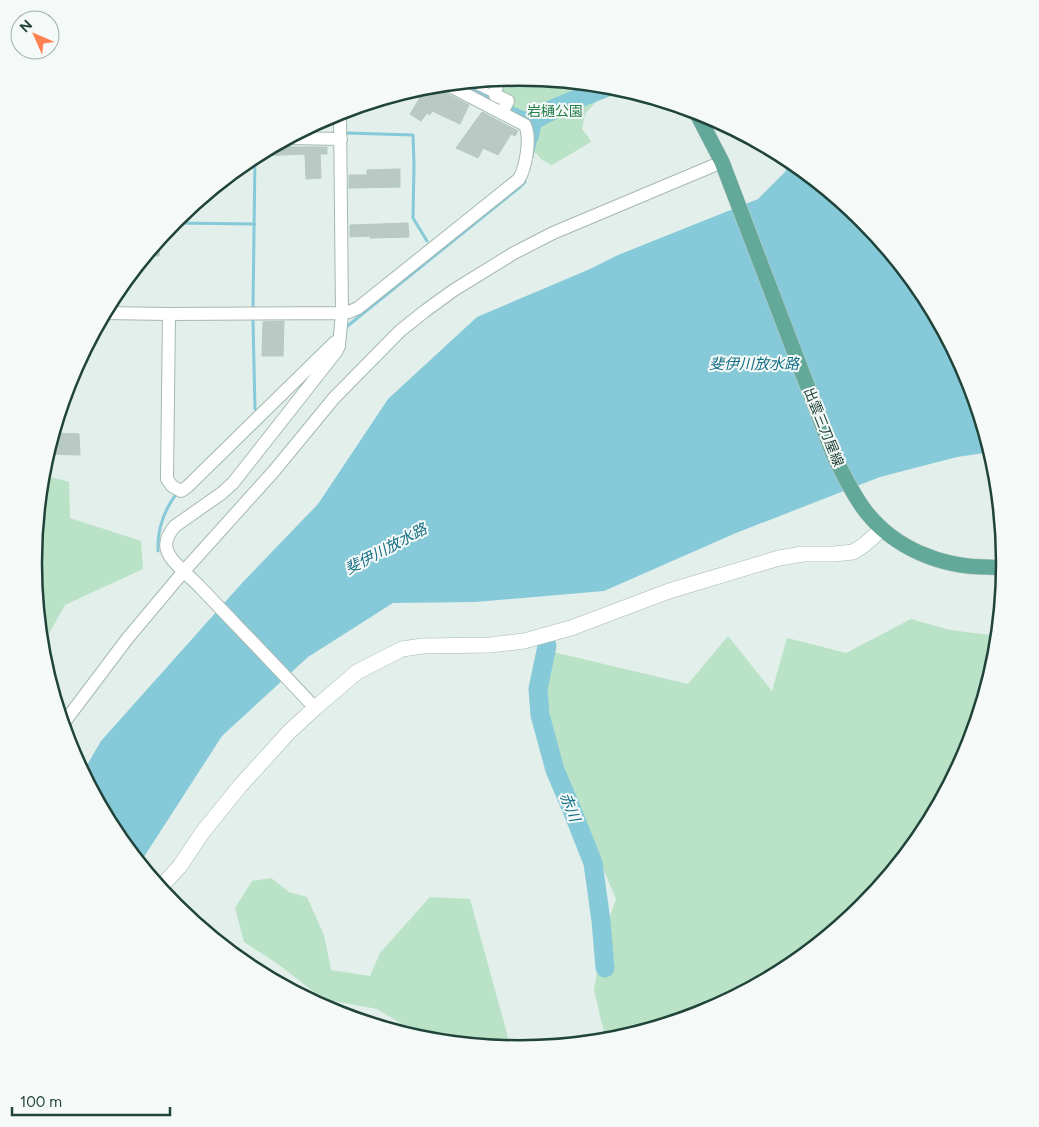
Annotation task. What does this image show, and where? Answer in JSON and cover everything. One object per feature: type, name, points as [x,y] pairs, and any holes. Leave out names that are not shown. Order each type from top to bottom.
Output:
[{"type":"main road","name":"出雲三刀屋線","points":[[702,123],[722,162],[834,456],[852,492],[867,513],[882,528],[896,540],[912,549],[952,564],[996,567]]},
{"type":"street","points":[[497,87],[495,95],[508,101],[504,108]]},
{"type":"street","points":[[113,314],[342,313],[358,308],[519,179],[522,173],[531,146],[525,125],[504,108],[462,91]]},
{"type":"street","points":[[315,708],[171,558],[166,545],[170,531],[175,526],[233,483],[339,346],[342,313],[340,122]]},
{"type":"street","points":[[304,138],[341,139]]},
{"type":"street","points":[[68,717],[127,639],[184,571],[274,471],[334,398],[400,331],[454,290],[514,253],[545,237],[722,162]]},
{"type":"street","points":[[169,314],[167,479],[170,484],[178,489],[187,487],[341,333]]},
{"type":"street","points":[[165,882],[180,866],[202,833],[240,786],[289,732],[357,672],[402,649],[423,646],[490,645],[524,641],[571,628],[669,591],[779,558],[803,554],[853,552],[864,545],[882,528]]},
{"type":"lane","points":[[482,89],[495,95]]},
{"type":"green space","name":"岩樋公園","points":[[520,86],[582,91],[609,95],[604,96],[585,114],[582,129],[591,142],[552,165],[542,160],[536,153],[531,152],[533,140],[500,94],[501,87]]},
{"type":"green space","points":[[51,477],[69,482],[70,518],[141,541],[143,569],[65,605],[48,635],[42,564]]},
{"type":"green space","points":[[911,619],[950,630],[991,635],[980,687],[960,746],[933,802],[916,829],[898,854],[857,901],[810,942],[785,960],[758,977],[702,1004],[643,1024],[604,1032],[594,990],[603,936],[616,899],[576,805],[546,709],[549,651],[688,684],[728,636],[772,691],[787,638],[846,653]]},
{"type":"green space","points":[[271,878],[289,892],[307,897],[324,935],[331,970],[370,976],[380,953],[430,897],[470,899],[509,1040],[457,1036],[426,1031],[406,1026],[377,1009],[328,1000],[318,995],[278,964],[244,942],[235,908],[252,881]]},
{"type":"water","points":[[477,89],[525,112],[527,108],[532,108],[572,91],[597,93],[570,112],[541,127],[538,141],[534,140],[535,136],[532,129],[466,90]]},
{"type":"water","name":"斐伊川放水路","points":[[784,166],[810,185],[857,226],[898,273],[916,298],[933,325],[960,381],[971,410],[983,453],[957,457],[880,477],[736,533],[604,591],[475,602],[393,603],[308,657],[222,736],[144,857],[106,802],[87,764],[101,741],[242,583],[318,504],[388,399],[477,317],[590,269],[618,255],[758,199],[786,171]]},
{"type":"building","points":[[446,93],[469,105],[460,124],[432,111],[430,115],[427,113],[421,121],[410,114],[420,98]]},
{"type":"building","points":[[482,112],[518,131],[515,136],[511,134],[498,155],[483,148],[478,158],[456,148]]},
{"type":"building","points":[[289,146],[327,147],[327,154],[320,154],[321,178],[306,179],[305,154],[272,155]]},
{"type":"building","points":[[400,169],[400,187],[349,188],[349,175],[367,175],[367,170]]},
{"type":"building","points":[[408,223],[409,237],[350,237],[350,225]]},
{"type":"building","points":[[284,321],[283,356],[262,356],[263,322]]},
{"type":"building","points":[[61,433],[79,434],[80,455],[56,454]]},
{"type":"waterway","name":"赤川","points":[[572,101],[593,93]]},
{"type":"waterway","points":[[346,133],[413,135],[413,218],[427,241]]},
{"type":"waterway","points":[[532,157],[536,138]]},
{"type":"waterway","points":[[253,308],[255,166]]},
{"type":"waterway","points":[[345,328],[525,182]]},
{"type":"waterway","points":[[185,223],[255,224]]},
{"type":"waterway","points":[[253,321],[255,409]]},
{"type":"waterway","points":[[158,551],[162,520],[168,506],[177,493]]},
{"type":"waterway","name":"赤川","points":[[547,646],[538,689],[540,715],[555,770],[593,863],[605,968]]}]
